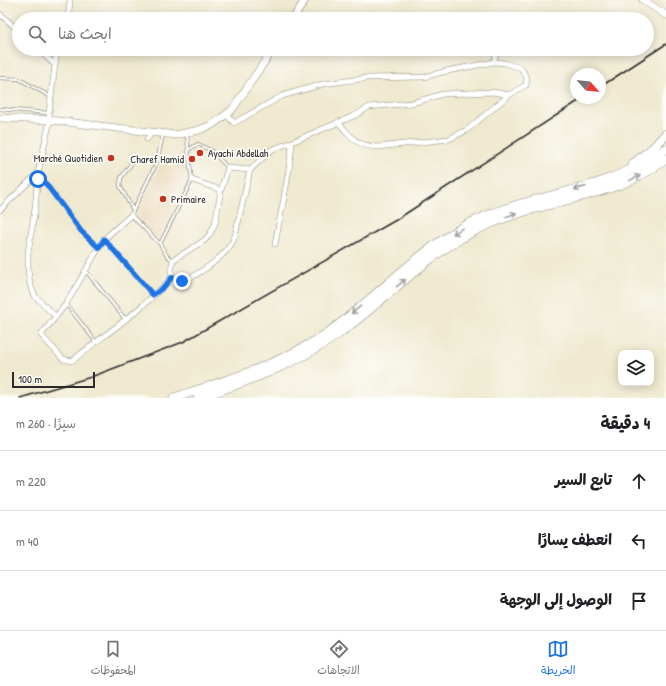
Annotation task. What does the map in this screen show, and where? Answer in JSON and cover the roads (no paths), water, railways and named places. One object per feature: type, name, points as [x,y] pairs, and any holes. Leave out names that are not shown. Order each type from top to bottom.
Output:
[{"type":"highway","points":[[603,182],[637,161],[653,148],[666,134]]},
{"type":"highway","points":[[174,398],[233,378],[294,353],[339,324],[423,254],[452,234],[484,217],[517,204],[603,182],[633,169],[666,149]]},
{"type":"highway","points":[[198,398],[276,369],[318,347],[338,334],[428,261],[457,240],[472,232],[521,212],[621,184],[647,172],[666,159]]},
{"type":"main road","points":[[297,12],[305,0]]},
{"type":"main road","points":[[643,0],[666,15]]},
{"type":"main road","points":[[0,118],[50,117],[164,134],[176,135],[187,133],[212,125],[232,110],[268,56]]},
{"type":"street","points":[[68,12],[70,0]]},
{"type":"street","points":[[0,14],[12,25]]},
{"type":"street","points":[[46,56],[55,64]]},
{"type":"street","points":[[56,56],[50,117],[38,172],[35,209],[28,253],[30,284],[35,296],[56,317]]},
{"type":"street","points":[[494,62],[495,56]]},
{"type":"street","points":[[226,114],[234,123],[282,96],[323,84],[367,78],[424,77],[447,70],[494,62],[505,62],[521,68],[528,78],[526,85],[509,94],[467,130],[449,139],[368,147],[353,140],[338,122]]},
{"type":"street","points":[[172,277],[182,281],[189,279],[227,251],[232,244],[250,170],[270,150],[356,115],[369,107],[412,103],[443,94],[494,92],[509,94]]},
{"type":"street","points":[[147,139],[152,132]]},
{"type":"street","points":[[275,244],[281,206],[291,161],[292,142]]},
{"type":"street","points":[[132,213],[104,239],[66,304],[41,335],[63,359],[72,362],[164,287],[172,277],[171,270],[173,260],[205,240],[210,234],[215,224],[221,190],[228,168],[250,170]]},
{"type":"street","points":[[0,210],[38,179]]},
{"type":"street","points":[[192,180],[221,190]]},
{"type":"lane","points":[[0,78],[19,79],[52,97]]},
{"type":"lane","points":[[0,109],[50,117]]},
{"type":"lane","points":[[160,244],[192,180],[187,133]]},
{"type":"lane","points":[[132,213],[157,162],[164,134]]},
{"type":"lane","points":[[188,150],[198,144],[212,151],[228,168]]},
{"type":"lane","points":[[135,158],[121,178],[120,186],[132,213],[160,244],[167,256],[173,260]]},
{"type":"lane","points":[[38,179],[81,231],[99,248]]},
{"type":"lane","points":[[104,239],[153,295]]},
{"type":"lane","points":[[86,271],[125,319]]},
{"type":"lane","points":[[66,304],[96,342]]},
{"type":"railway","points":[[654,52],[666,44]]},
{"type":"railway","points":[[606,83],[648,56]]},
{"type":"railway","points":[[20,398],[91,377],[183,342],[396,220],[574,104]]},
{"type":"place","name":"Ayachi Abdellah","points":[[200,153]]},
{"type":"place","name":"Marché Quotidien","points":[[111,158]]},
{"type":"place","name":"Charef Hamid","points":[[192,159]]},
{"type":"place","name":"Primaire","points":[[163,199]]}]
